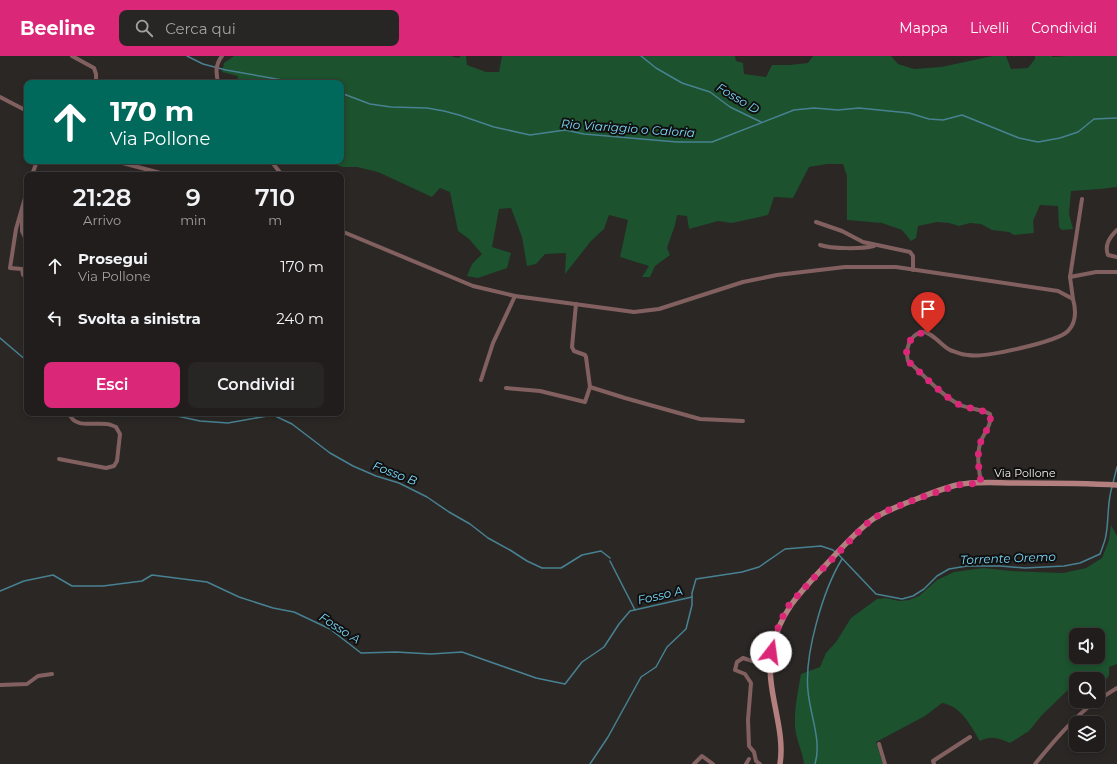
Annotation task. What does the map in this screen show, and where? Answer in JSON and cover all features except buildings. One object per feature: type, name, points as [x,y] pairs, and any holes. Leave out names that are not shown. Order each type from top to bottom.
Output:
[{"type":"street","points":[[72,56],[94,68],[96,80]]},
{"type":"street","points":[[217,80],[216,72],[218,63],[222,56]]},
{"type":"street","points":[[0,97],[24,109]]},
{"type":"street","points":[[126,164],[157,172]]},
{"type":"street","points":[[273,164],[280,172]]},
{"type":"street","points":[[981,483],[978,464],[980,442],[990,424],[990,414],[985,411],[962,405],[950,399],[908,361],[906,354],[907,348],[915,336],[922,332],[928,333],[950,350],[969,356],[986,355],[1057,338],[1068,331],[1072,324],[1076,309],[1073,300],[1070,277],[1082,199]]},
{"type":"street","points":[[23,274],[22,269],[10,268],[16,229],[24,201]]},
{"type":"street","points":[[22,208],[22,230],[24,235]]},
{"type":"street","points":[[816,222],[842,231],[874,246],[910,252],[912,256],[913,270]]},
{"type":"street","points":[[1117,230],[1108,239],[1106,250],[1108,255],[1117,257]]},
{"type":"street","points":[[344,232],[473,286],[515,296],[634,312],[658,309],[743,282],[777,275],[845,267],[880,267],[913,270],[1058,291],[1073,300]]},
{"type":"street","points":[[820,245],[846,247],[874,246]]},
{"type":"street","points":[[1070,277],[1096,272],[1117,272]]},
{"type":"street","points":[[481,380],[493,343],[515,296]]},
{"type":"street","points":[[506,388],[540,391],[585,402],[590,387],[586,358],[585,355],[574,351],[572,347],[576,304]]},
{"type":"street","points":[[590,387],[700,419],[743,421]]},
{"type":"street","points":[[59,459],[106,468],[114,466],[117,461],[120,434],[116,427],[106,424],[78,423],[70,416]]},
{"type":"street","name":"Via Pollone","points":[[780,764],[782,748],[771,682],[770,667],[771,652],[775,636],[789,605],[864,526],[884,512],[916,499],[958,485],[981,483],[1117,484]]},
{"type":"street","points":[[760,764],[756,761],[754,752],[749,746],[748,720],[750,683],[745,674],[735,670],[737,662],[743,658],[770,667]]},
{"type":"street","points":[[0,685],[27,684],[38,676],[52,674]]},
{"type":"street","points":[[1105,695],[1117,688]]},
{"type":"street","points":[[1035,764],[1057,736],[1071,721],[1087,708]]},
{"type":"street","points":[[934,764],[933,761],[936,758],[970,737]]},
{"type":"street","points":[[879,744],[885,764]]},
{"type":"street","points":[[694,764],[702,756],[713,764]]},
{"type":"street","points":[[746,764],[749,760]]},
{"type":"green space","points":[[234,56],[451,56],[458,58],[461,56],[466,56],[467,65],[486,72],[499,72],[502,56],[735,56],[736,61],[743,63],[744,74],[766,77],[772,65],[808,63],[813,56],[891,56],[898,64],[914,69],[941,67],[993,56],[1006,56],[1011,69],[1028,68],[1035,59],[1035,56],[1117,56],[1117,187],[1071,191],[1069,214],[1073,229],[1062,230],[1059,227],[1058,206],[1040,205],[1033,221],[1034,233],[1014,235],[1009,232],[992,230],[981,224],[970,223],[959,226],[937,222],[918,226],[916,238],[911,241],[902,230],[882,223],[847,220],[847,176],[843,164],[827,164],[809,167],[793,198],[774,197],[768,215],[732,223],[718,221],[689,229],[687,216],[677,215],[667,248],[670,255],[655,266],[650,277],[642,277],[649,266],[620,257],[628,220],[609,215],[604,229],[591,241],[565,274],[566,253],[545,254],[536,264],[527,266],[522,237],[511,208],[499,209],[492,247],[511,253],[507,268],[478,278],[467,276],[472,264],[482,254],[469,239],[458,231],[450,192],[440,188],[432,197],[378,172],[357,167],[343,167],[334,164],[344,164],[344,80],[237,80],[238,76],[222,72],[224,63]]},
{"type":"green space","points":[[1111,525],[1117,536],[1117,664],[1109,667],[1109,675],[1105,681],[1105,672],[1069,672],[1069,689],[1042,715],[1029,731],[1010,743],[995,738],[988,738],[980,741],[960,712],[949,705],[942,703],[925,716],[876,742],[883,764],[804,764],[795,727],[796,707],[801,674],[820,667],[826,653],[836,642],[851,618],[877,599],[886,598],[899,601],[909,600],[919,596],[937,580],[954,572],[983,568],[1063,573],[1086,568],[1102,558],[1109,540]]},
{"type":"waterway","name":"Rio Viariggio o Caloria","points":[[187,56],[203,64],[226,70],[282,80]]},
{"type":"waterway","name":"Fosso D","points":[[641,56],[656,68],[682,83],[710,92],[730,107],[761,122]]},
{"type":"waterway","name":"Rio Viariggio o Caloria","points":[[344,94],[370,104],[391,107],[427,108],[444,111],[494,127],[530,135],[565,130],[584,134],[677,142],[712,142],[794,110],[814,108],[838,110],[859,108],[909,113],[929,119],[943,120],[962,115],[1019,138],[1038,142],[1060,138],[1078,132],[1094,119],[1117,118]]},
{"type":"waterway","name":"Fosso B","points":[[0,338],[24,358]]},
{"type":"waterway","name":"Fosso B","points":[[177,416],[200,421],[228,423],[267,416]]},
{"type":"waterway","name":"Fosso B","points":[[275,416],[292,424],[330,453],[353,466],[376,476],[399,483],[427,497],[470,524],[488,538],[542,568],[561,568],[582,555],[601,551],[610,558]]},
{"type":"waterway","name":"Torrente Oremo","points":[[1113,483],[1117,467]]},
{"type":"waterway","name":"Torrente Oremo","points":[[838,554],[876,594],[902,599],[913,596],[924,589],[937,576],[949,569],[967,566],[1025,568],[1064,566],[1080,563],[1100,554],[1106,535],[1109,499],[1112,487]]},
{"type":"waterway","name":"Torrente Oremo","points":[[590,764],[608,737],[641,677],[656,667],[667,647],[686,629],[696,579],[742,572],[759,567],[785,549],[821,546],[835,552]]},
{"type":"waterway","points":[[815,764],[817,746],[808,691],[809,660],[816,623],[828,588],[842,559]]},
{"type":"waterway","name":"Fosso B","points":[[610,561],[635,610]]},
{"type":"waterway","name":"Fosso A","points":[[0,591],[24,581],[53,575],[72,586],[103,586],[142,581],[152,575],[207,582],[239,597],[273,608],[294,612],[330,629],[361,653],[396,652],[431,654],[462,652],[536,678],[565,684],[582,662],[604,647],[619,624],[630,611],[692,597]]},
{"type":"route","points":[[771,652],[781,620],[789,605],[864,526],[884,512],[916,499],[958,485],[981,483],[978,464],[980,442],[990,424],[990,414],[985,411],[962,405],[950,399],[908,361],[906,354],[911,340],[922,332],[928,333]]}]
